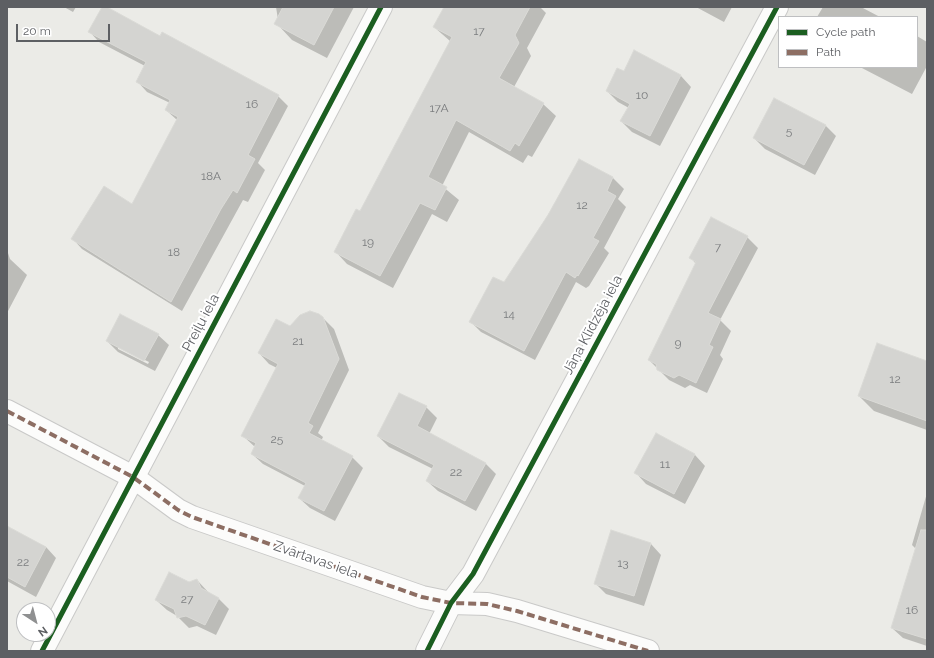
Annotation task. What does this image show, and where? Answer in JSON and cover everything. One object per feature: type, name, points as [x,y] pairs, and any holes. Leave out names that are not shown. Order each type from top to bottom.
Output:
[{"type":"street","name":"Preiļu iela","points":[[42,651],[381,7]]},
{"type":"street","name":"Jāņa Klīdzēja iela","points":[[427,651],[451,603],[473,574],[777,7]]},
{"type":"street","name":"Zvārtavas iela","points":[[7,411],[133,477],[178,510],[192,517],[422,597],[451,603],[487,604],[517,611],[648,651]]},
{"type":"building","points":[[102,7],[107,7],[160,36],[162,32],[279,95],[248,155],[255,159],[237,193],[233,190],[221,209],[171,302],[71,239],[104,186],[132,204],[178,117],[165,110],[170,100],[136,82],[146,62],[88,32]]},
{"type":"building","points":[[283,7],[334,7],[314,45],[274,24]]},
{"type":"building","points":[[444,7],[530,7],[515,35],[519,43],[499,78],[544,103],[519,146],[515,143],[510,151],[456,120],[428,177],[447,187],[435,210],[420,203],[380,276],[334,252],[356,209],[360,211],[452,37],[433,27]]},
{"type":"building","points":[[634,50],[681,75],[650,136],[620,121],[630,104],[606,91],[617,68],[624,71]]},
{"type":"building","points":[[774,98],[826,125],[804,165],[753,138]]},
{"type":"building","points":[[579,159],[613,177],[607,191],[616,196],[593,238],[599,241],[578,276],[577,275],[575,278],[566,272],[524,351],[469,322],[493,277],[504,282],[548,215]]},
{"type":"building","points":[[711,217],[748,236],[708,313],[721,319],[709,345],[713,347],[696,383],[679,375],[674,378],[657,370],[656,364],[648,360],[696,262],[689,258]]},
{"type":"building","points":[[310,311],[323,317],[339,359],[308,423],[313,426],[309,433],[353,456],[324,511],[298,498],[306,483],[251,454],[256,443],[241,436],[278,364],[258,353],[276,319],[290,326],[300,315]]},
{"type":"building","points":[[120,314],[159,334],[144,361],[106,341]]},
{"type":"building","points":[[877,343],[927,361],[927,421],[858,396]]},
{"type":"building","points":[[399,393],[427,406],[417,426],[486,463],[465,501],[426,481],[434,465],[377,436]]},
{"type":"building","points":[[656,433],[695,454],[674,494],[634,473]]},
{"type":"building","points":[[7,526],[46,547],[25,587],[7,577]]},
{"type":"building","points":[[611,530],[651,543],[634,596],[594,584]]},
{"type":"building","points":[[921,530],[927,530],[927,639],[891,628]]},
{"type":"building","points":[[169,572],[189,582],[197,579],[201,588],[219,598],[205,625],[186,616],[177,618],[174,609],[155,600]]},
{"type":"marked path","points":[[7,411],[133,477],[178,510],[192,517],[422,597],[451,603],[487,604],[517,611],[648,651]]},
{"type":"cycle path","points":[[42,651],[381,7]]},
{"type":"cycle path","points":[[427,651],[451,603],[473,574],[777,7]]}]
